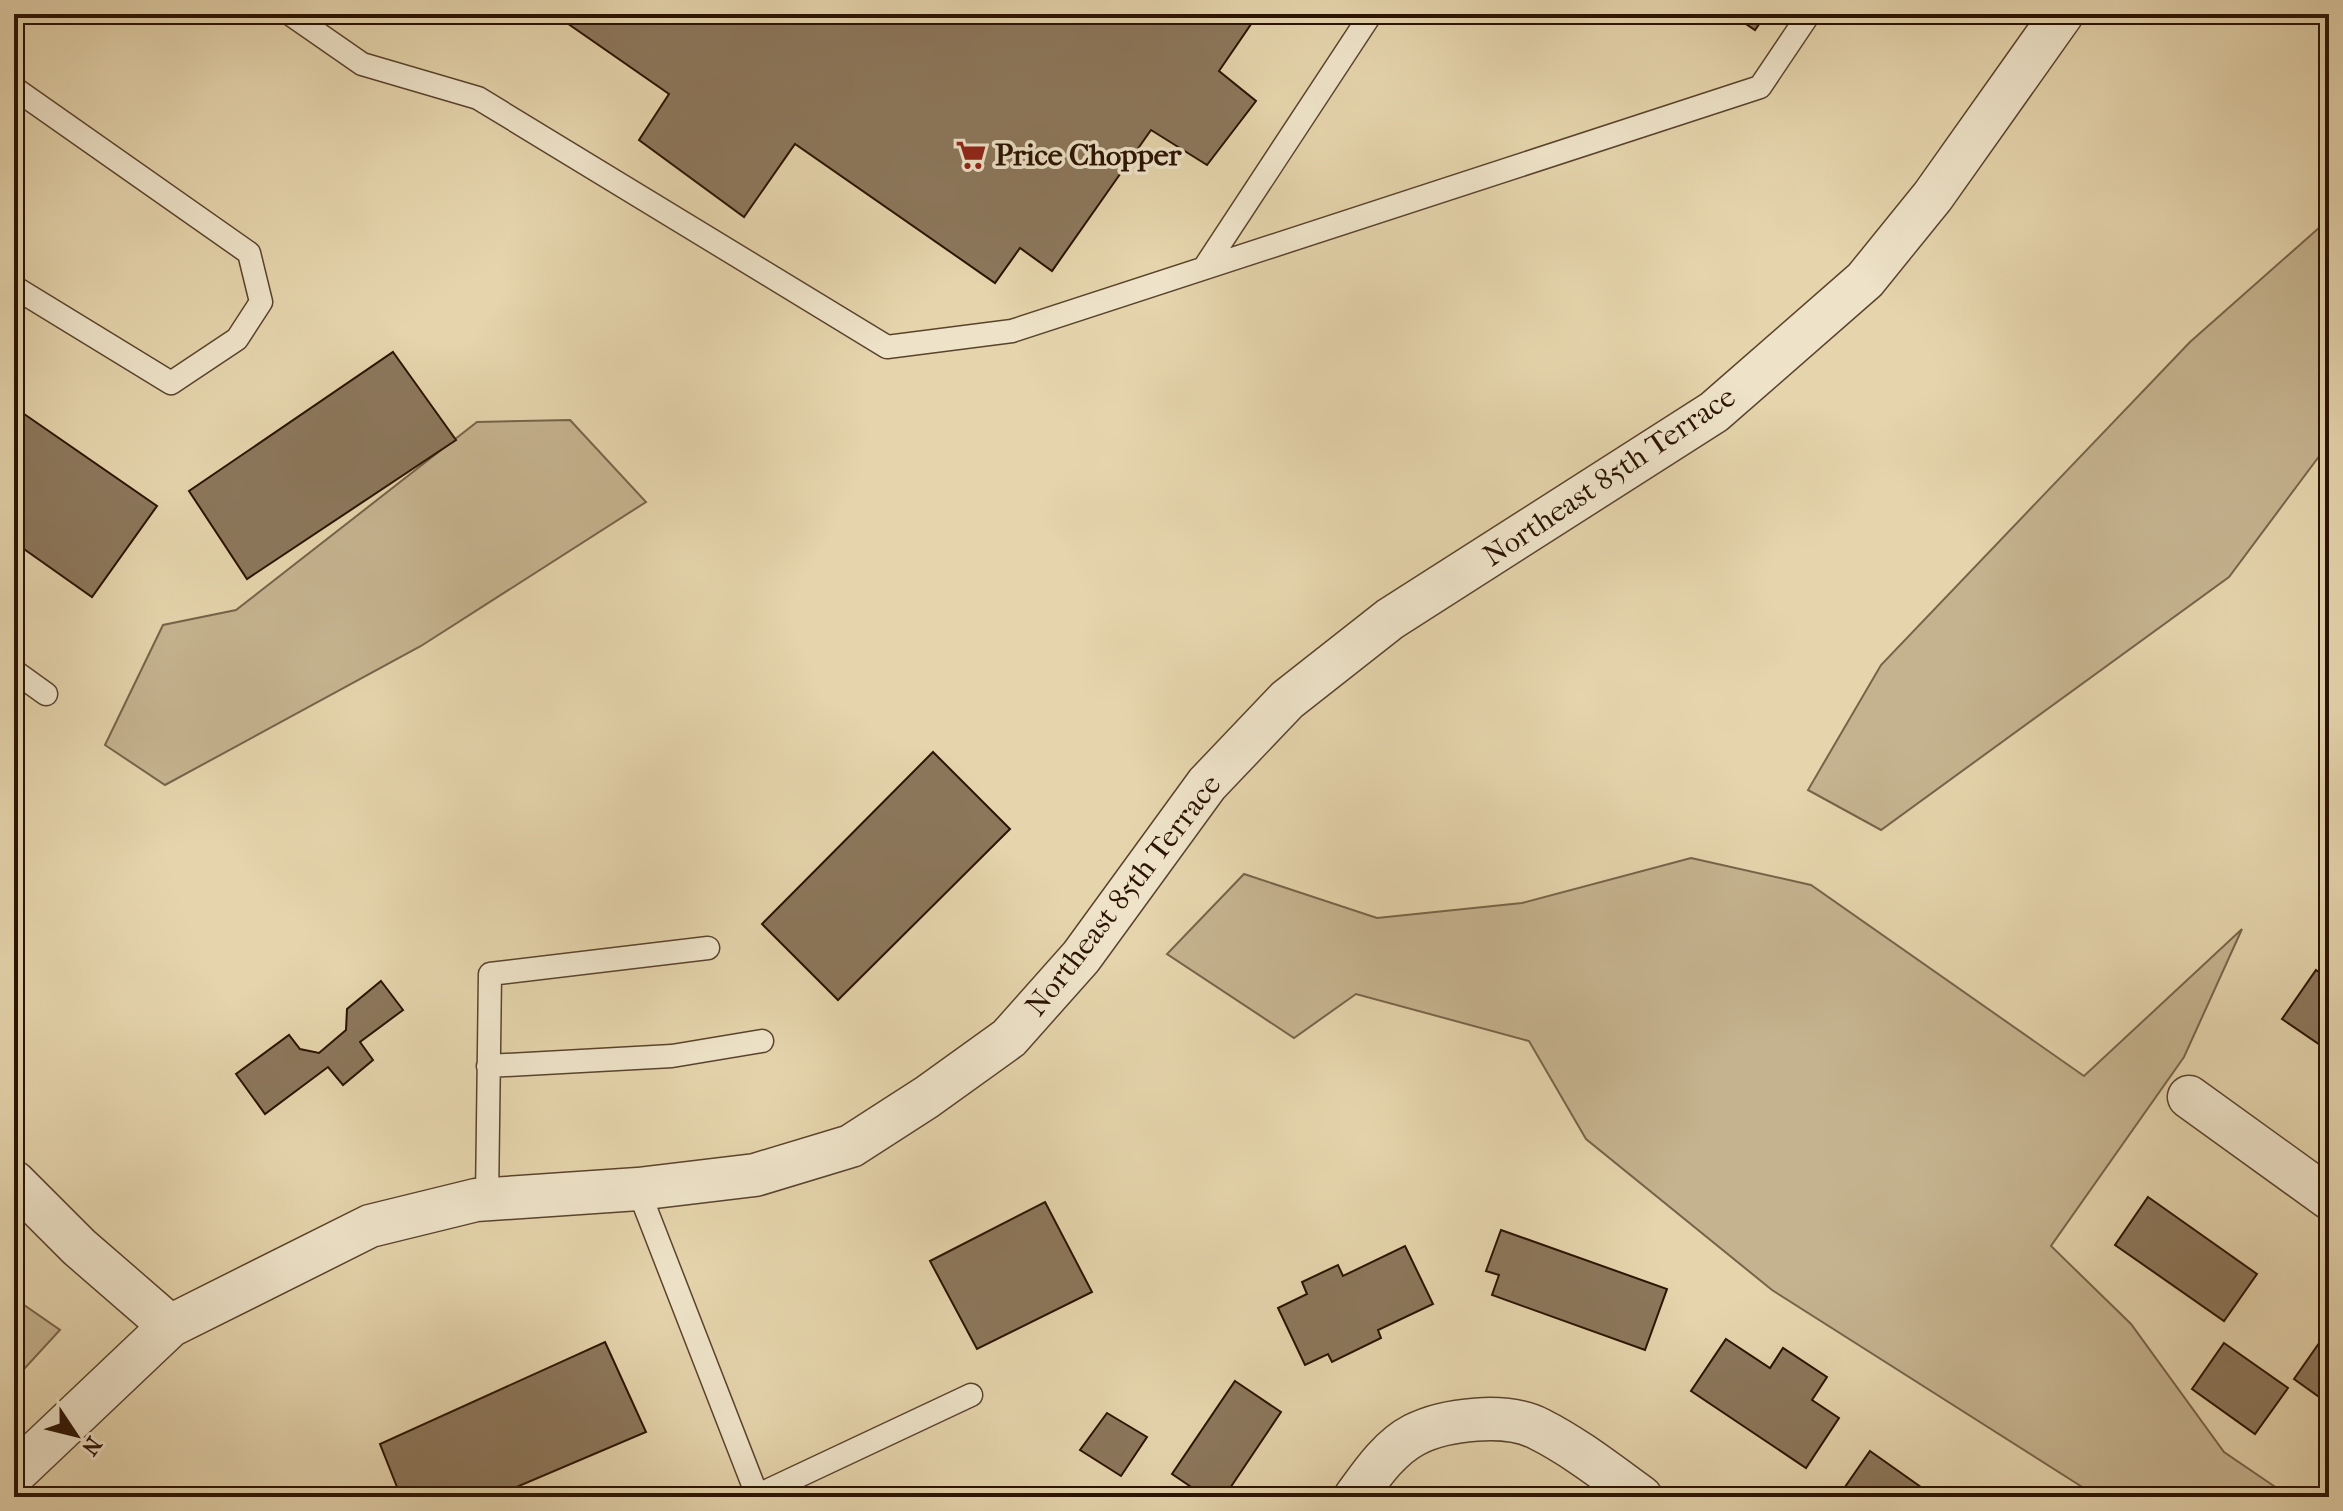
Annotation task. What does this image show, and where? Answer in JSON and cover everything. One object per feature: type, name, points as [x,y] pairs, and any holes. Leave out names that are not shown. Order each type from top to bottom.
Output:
[{"type":"street","name":"Northeast 85th Terrace","points":[[14,1474],[170,1326],[370,1226],[487,1199],[638,1189],[755,1175],[851,1146],[927,1097],[1009,1038],[1081,957],[1207,784],[1287,700],[1390,619],[1714,412],[1865,280],[1933,196],[2062,14]]},
{"type":"street","points":[[2189,1097],[2329,1198]]},
{"type":"street","points":[[14,1182],[79,1247],[170,1326]]},
{"type":"street","points":[[1355,1497],[1376,1467],[1413,1435],[1448,1424],[1497,1418],[1537,1427],[1641,1497]]},
{"type":"lane","points":[[290,14],[362,64],[478,98],[887,347],[1012,331],[1760,87],[1809,14]]},
{"type":"lane","points":[[1204,268],[1371,14]]},
{"type":"lane","points":[[14,88],[249,253],[261,302],[237,339],[171,383],[14,287]]},
{"type":"lane","points":[[14,671],[46,694]]},
{"type":"lane","points":[[487,1199],[490,974],[708,948]]},
{"type":"lane","points":[[488,1066],[672,1056],[762,1041]]},
{"type":"lane","points":[[638,1189],[756,1496],[971,1395]]},
{"type":"shaded area","points":[[2329,219],[2329,443],[2229,577],[1881,830],[1808,790],[1881,665],[2190,342]]},
{"type":"shaded area","points":[[570,420],[646,502],[421,646],[165,785],[105,745],[163,625],[236,610],[477,422]]},
{"type":"shaded area","points":[[1691,858],[1811,885],[2084,1076],[2242,929],[2184,1057],[2051,1246],[2131,1324],[2224,1452],[2290,1497],[2098,1497],[1772,1290],[1586,1139],[1529,1041],[1356,994],[1294,1038],[1167,954],[1244,874],[1377,918],[1522,903]]},
{"type":"shaded area","points":[[14,1298],[60,1330],[14,1380]]},
{"type":"building","name":"Price Chopper","points":[[554,14],[1258,14],[1219,71],[1256,101],[1207,165],[1151,130],[1052,271],[1020,248],[995,283],[795,144],[744,217],[639,140],[669,94]]},
{"type":"building","points":[[1731,14],[1766,14],[1755,30]]},
{"type":"building","points":[[393,352],[456,440],[247,579],[189,491]]},
{"type":"building","points":[[14,407],[157,506],[92,597],[14,542]]},
{"type":"building","points":[[933,752],[1010,829],[838,1000],[762,924]]},
{"type":"building","points":[[2316,970],[2329,979],[2329,1051],[2282,1019]]},
{"type":"building","points":[[381,981],[403,1010],[360,1042],[373,1060],[343,1085],[328,1067],[265,1114],[236,1074],[289,1035],[300,1049],[319,1053],[346,1030],[347,1009]]},
{"type":"building","points":[[2148,1197],[2257,1274],[2224,1321],[2115,1245]]},
{"type":"building","points":[[1045,1202],[1092,1292],[977,1349],[930,1261]]},
{"type":"building","points":[[1501,1230],[1667,1289],[1645,1350],[1492,1295],[1499,1275],[1486,1271]]},
{"type":"building","points":[[1405,1246],[1433,1304],[1378,1330],[1381,1338],[1332,1362],[1328,1354],[1305,1365],[1278,1308],[1307,1294],[1302,1282],[1338,1265],[1343,1276]]},
{"type":"building","points":[[2329,1329],[2329,1404],[2294,1379]]},
{"type":"building","points":[[1726,1339],[1770,1368],[1783,1348],[1827,1377],[1812,1400],[1839,1418],[1806,1468],[1691,1391]]},
{"type":"building","points":[[605,1342],[646,1432],[493,1497],[401,1497],[380,1444]]},
{"type":"building","points":[[2224,1343],[2288,1388],[2255,1434],[2192,1389]]},
{"type":"building","points":[[1235,1381],[1281,1412],[1224,1497],[1206,1497],[1172,1474]]},
{"type":"building","points":[[1107,1413],[1147,1437],[1121,1476],[1080,1450]]},
{"type":"building","points":[[1870,1451],[1935,1497],[1838,1497]]},
{"type":"place","name":"Price Chopper","points":[[971,155]]}]
